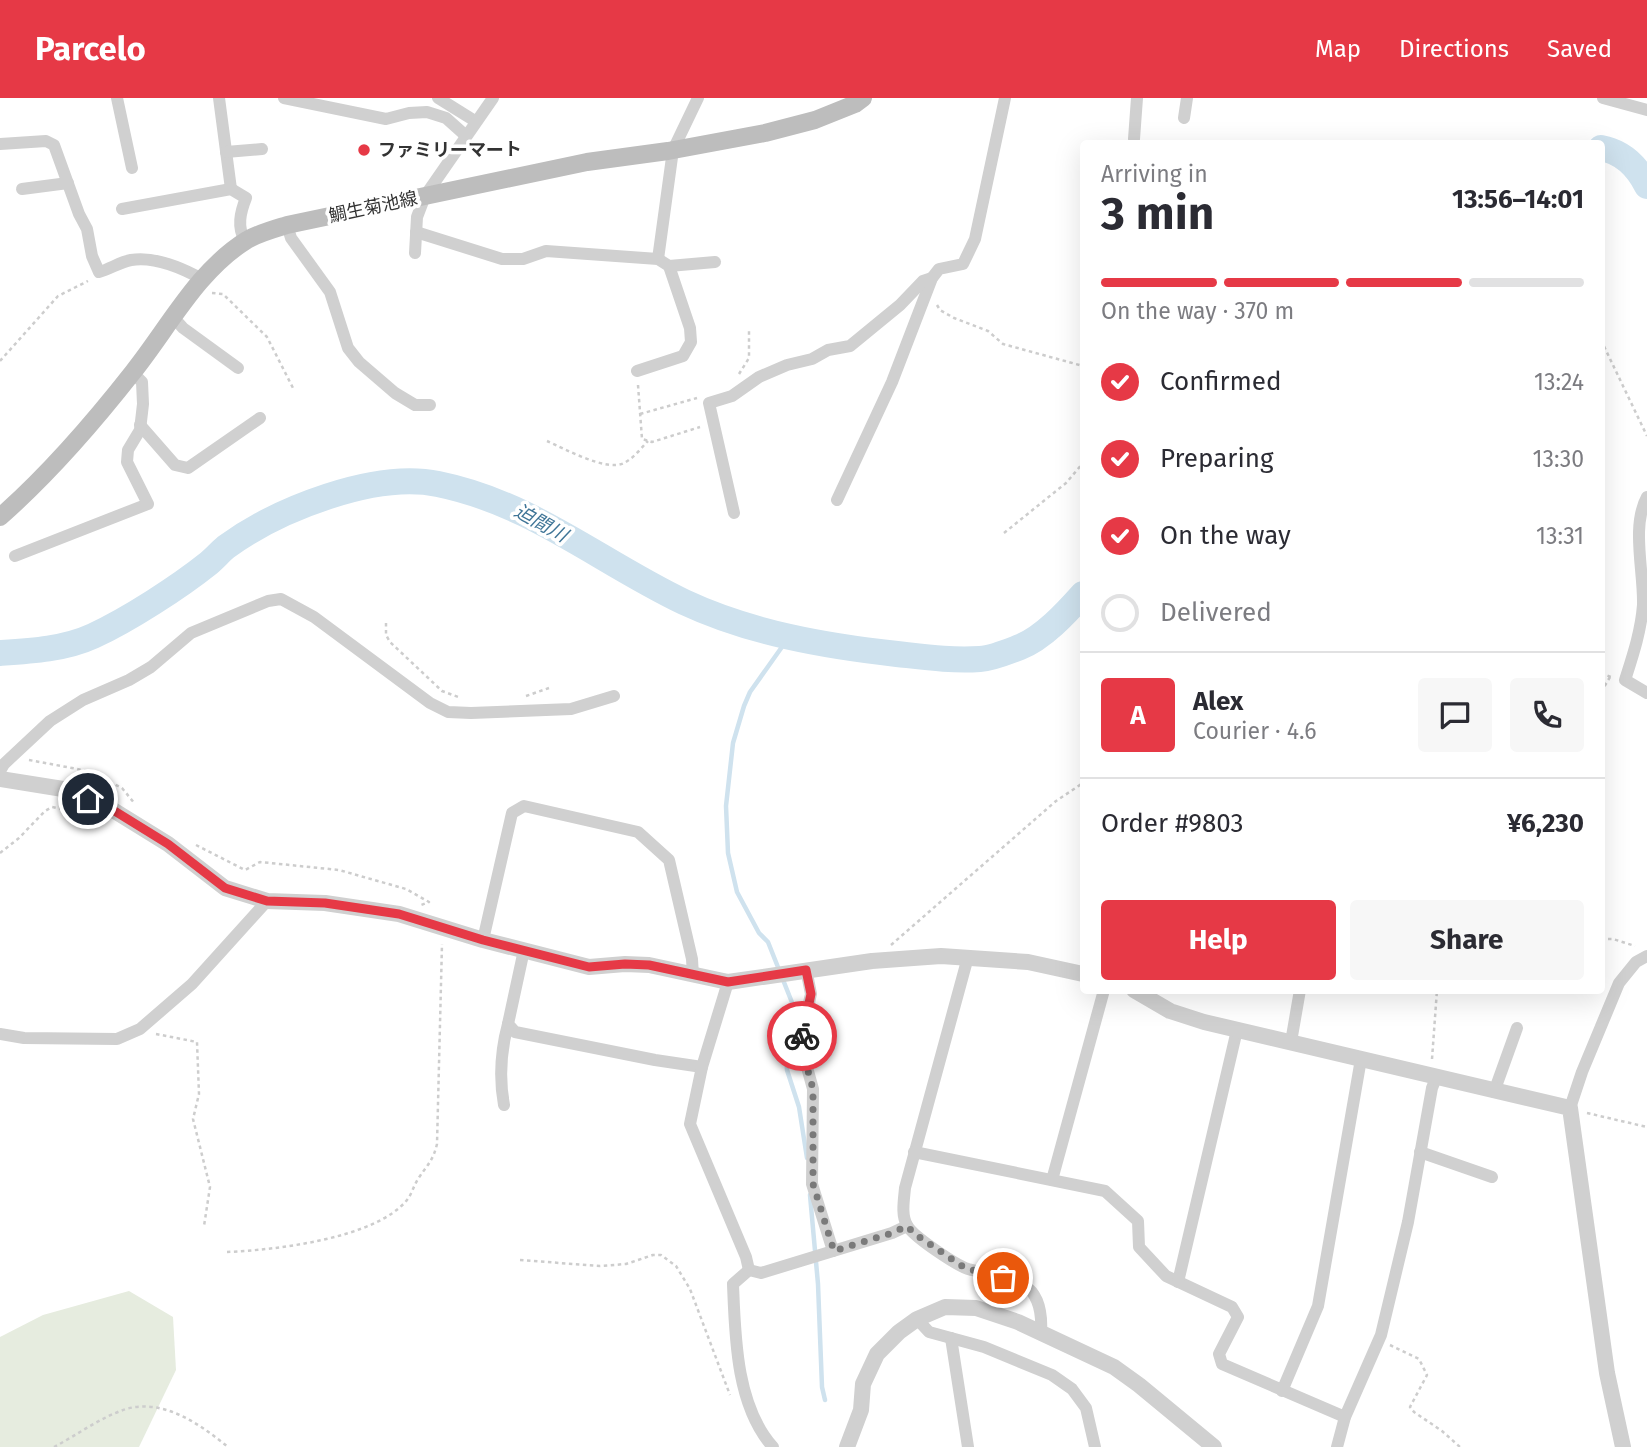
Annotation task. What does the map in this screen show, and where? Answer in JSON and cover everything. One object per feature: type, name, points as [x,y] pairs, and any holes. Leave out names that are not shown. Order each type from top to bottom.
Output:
[{"type":"main road","name":"鯛生菊池線","points":[[0,517],[31,489],[133,373],[197,285],[220,259],[245,241],[287,225],[587,162],[765,133],[815,120],[855,104],[863,98]]},
{"type":"street","points":[[117,98],[132,168]]},
{"type":"street","points":[[219,98],[231,189]]},
{"type":"street","points":[[284,98],[386,119],[427,111],[446,118],[465,135]]},
{"type":"street","points":[[438,98],[475,121]]},
{"type":"street","points":[[415,253],[417,217],[425,196],[492,98]]},
{"type":"street","points":[[637,370],[683,356],[691,342],[690,328],[664,262],[673,150],[698,98]]},
{"type":"street","points":[[837,500],[892,382],[932,278],[939,269],[963,264],[975,239],[1005,98]]},
{"type":"street","points":[[1134,139],[1137,98]]},
{"type":"street","points":[[1184,118],[1187,98]]},
{"type":"street","points":[[1603,98],[1647,110]]},
{"type":"street","points":[[0,144],[46,141],[54,145],[87,229],[92,256],[99,272],[130,260],[155,261],[187,271],[197,285]]},
{"type":"street","points":[[226,152],[262,149]]},
{"type":"street","points":[[22,189],[68,183]]},
{"type":"street","points":[[122,209],[231,189],[246,198],[240,215],[245,241]]},
{"type":"street","points":[[287,225],[291,238],[330,292],[348,348],[359,362],[395,393],[415,405],[430,405]]},
{"type":"street","points":[[416,232],[502,259],[523,259],[546,251],[664,262],[715,262]]},
{"type":"street","points":[[734,513],[709,403],[732,396],[759,377],[787,365],[812,359],[828,350],[850,346],[900,305],[923,281],[932,278]]},
{"type":"street","points":[[174,318],[183,328],[237,368]]},
{"type":"street","points":[[15,556],[148,504],[127,462],[128,450],[140,425],[143,404],[142,382],[133,373]]},
{"type":"street","points":[[140,425],[175,465],[188,468],[260,418]]},
{"type":"street","points":[[1647,497],[1639,520],[1643,605],[1639,635],[1625,680],[1647,693]]},
{"type":"street","points":[[0,771],[4,764],[50,721],[83,700],[129,680],[150,667],[191,633],[268,601],[281,599],[314,617],[430,703],[448,712],[571,709],[614,695]]},
{"type":"street","points":[[0,779],[63,789],[113,810],[168,844],[225,888],[267,901],[325,903],[399,914],[483,940],[589,967],[649,965],[728,982],[872,961],[941,956],[1028,962],[1080,973]]},
{"type":"street","points":[[483,940],[512,813],[524,806],[638,832],[669,860],[692,959],[693,976]]},
{"type":"street","points":[[0,1034],[24,1038],[117,1040],[140,1029],[192,984],[267,901]]},
{"type":"street","points":[[504,1105],[500,1084],[504,1038],[524,950]]},
{"type":"street","points":[[1623,1447],[1605,1361],[1570,1108],[1619,983],[1645,956]]},
{"type":"street","points":[[968,957],[914,1152],[903,1206],[907,1226],[965,1268],[1026,1286],[1038,1302],[1042,1320],[1041,1333]]},
{"type":"street","points":[[806,970],[811,994],[800,1042],[813,1089],[813,1184],[834,1251]]},
{"type":"street","points":[[728,982],[702,1067],[690,1124],[749,1270]]},
{"type":"street","points":[[1052,1180],[1103,994]]},
{"type":"street","points":[[1144,994],[1170,1011],[1237,1030],[1570,1108]]},
{"type":"street","points":[[1291,1042],[1299,994]]},
{"type":"street","points":[[508,1024],[515,1032],[702,1067]]},
{"type":"street","points":[[1494,1092],[1517,1028]]},
{"type":"street","points":[[1178,1282],[1237,1030]]},
{"type":"street","points":[[1282,1391],[1318,1306],[1361,1059]]},
{"type":"street","points":[[1337,1447],[1345,1418],[1379,1340],[1408,1222],[1433,1077]]},
{"type":"street","points":[[914,1152],[1105,1191],[1138,1221],[1139,1247],[1166,1276],[1232,1307],[1238,1317],[1219,1354],[1222,1364],[1345,1418]]},
{"type":"street","points":[[1420,1152],[1492,1177]]},
{"type":"street","points":[[749,1270],[761,1273],[907,1226]]},
{"type":"street","points":[[749,1270],[733,1284],[741,1381],[758,1426],[773,1447]]},
{"type":"street","points":[[847,1447],[861,1410],[863,1384],[877,1354],[899,1332],[918,1319],[945,1307],[976,1308],[1018,1322],[1114,1367],[1214,1447]]},
{"type":"street","points":[[918,1319],[929,1332],[984,1347],[1052,1375],[1072,1389],[1086,1408],[1095,1447]]},
{"type":"street","points":[[951,1338],[968,1447]]},
{"type":"path","points":[[0,361],[58,296],[88,281],[99,272]]},
{"type":"path","points":[[932,278],[933,299],[940,310],[988,331],[1003,344],[1080,365]]},
{"type":"path","points":[[197,285],[223,294],[267,337],[293,388]]},
{"type":"path","points":[[737,378],[749,358],[749,329]]},
{"type":"path","points":[[1605,348],[1647,436]]},
{"type":"path","points":[[637,370],[642,439],[652,442],[714,422]]},
{"type":"path","points":[[640,414],[705,396]]},
{"type":"path","points":[[547,441],[606,466],[622,465],[648,441]]},
{"type":"path","points":[[1004,533],[1066,483],[1080,467]]},
{"type":"path","points":[[386,623],[386,635],[390,642],[442,691],[466,700]]},
{"type":"path","points":[[1605,685],[1610,676]]},
{"type":"path","points":[[516,699],[549,688]]},
{"type":"path","points":[[15,755],[88,771],[122,789],[144,810]]},
{"type":"path","points":[[872,961],[1056,802],[1080,785]]},
{"type":"path","points":[[0,853],[52,807],[83,813]]},
{"type":"path","points":[[196,844],[244,870],[260,862],[339,870],[406,889],[429,902],[419,905]]},
{"type":"path","points":[[227,1252],[313,1242],[352,1231],[388,1217],[407,1200],[418,1178],[433,1160],[437,1144],[442,927]]},
{"type":"path","points":[[1605,939],[1634,944],[1645,956]]},
{"type":"path","points":[[1433,1077],[1437,994]]},
{"type":"path","points":[[140,1029],[148,1033],[197,1042],[199,1094],[193,1119],[210,1187],[204,1226]]},
{"type":"path","points":[[1570,1108],[1647,1127]]},
{"type":"path","points":[[520,1260],[600,1266],[625,1264],[661,1255],[676,1266],[690,1289],[733,1402]]},
{"type":"path","points":[[1379,1340],[1419,1359],[1427,1375],[1410,1407],[1460,1447]]},
{"type":"path","points":[[54,1447],[126,1409],[139,1407],[162,1409],[181,1415],[228,1447]]},
{"type":"shaded area","points":[[129,1291],[173,1317],[176,1370],[139,1447],[0,1447],[0,1337],[43,1315]]},
{"type":"waterway","name":"迫間川","points":[[1605,149],[1628,161],[1639,172],[1647,186]]},
{"type":"waterway","name":"迫間川","points":[[0,653],[59,647],[93,636],[168,592],[209,563],[226,547],[272,519],[328,496],[357,488],[413,481],[438,484],[504,505],[565,535],[653,586],[709,613],[788,637],[843,647],[938,658],[990,657],[1037,638],[1080,597]]},
{"type":"waterway","points":[[789,637],[750,692],[744,706],[733,743],[726,806],[728,853],[737,892],[759,933],[768,942],[793,1005],[785,1036],[787,1070],[799,1107],[807,1158]]},
{"type":"waterway","points":[[810,1195],[825,1400]]},
{"type":"way so far","points":[[802,1036],[800,1042],[813,1089],[813,1184],[834,1251],[907,1226],[965,1268],[1003,1278]]},
{"type":"place","name":"ファミリーマート","points":[[364,150]]},
{"type":"route","points":[[88,799],[113,810],[168,844],[225,888],[267,901],[325,903],[399,914],[483,940],[589,967],[649,965],[728,982],[806,970],[811,994],[802,1036]]}]
